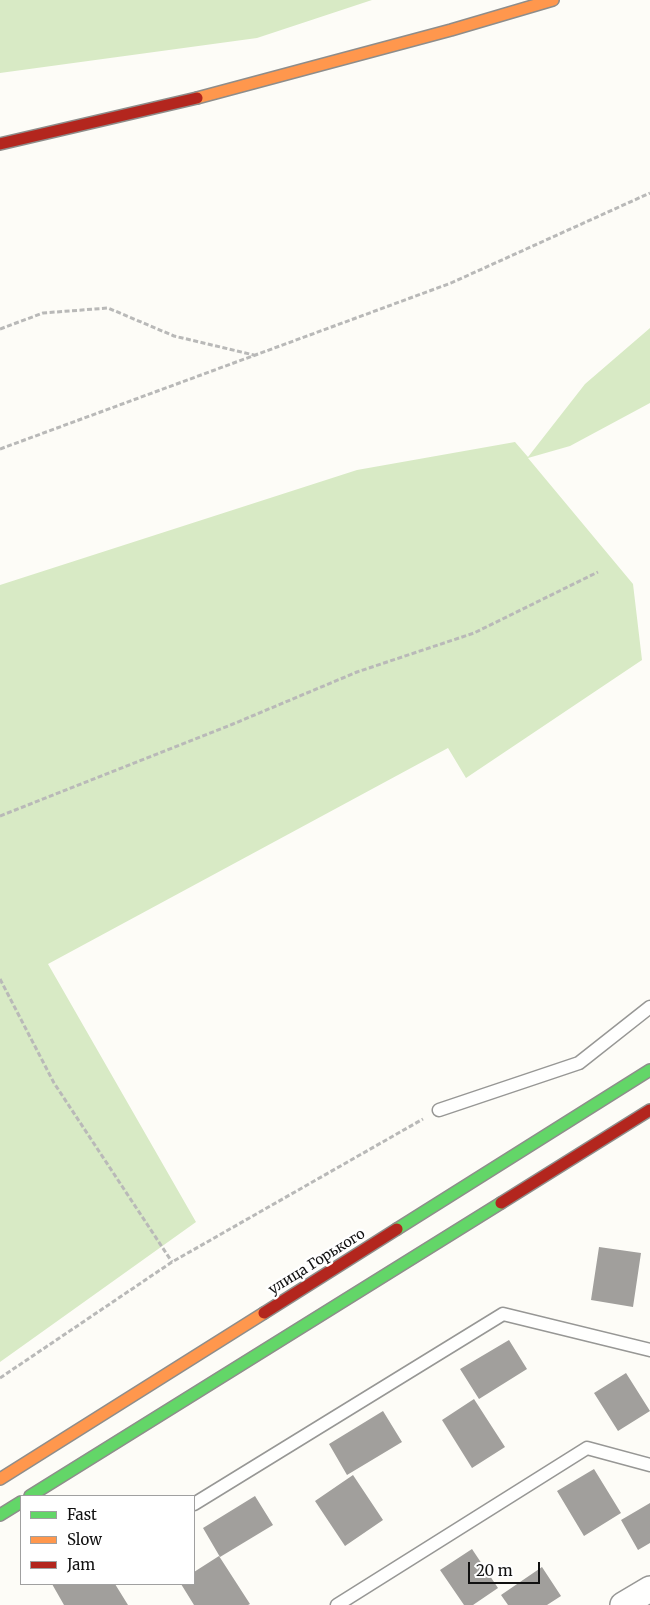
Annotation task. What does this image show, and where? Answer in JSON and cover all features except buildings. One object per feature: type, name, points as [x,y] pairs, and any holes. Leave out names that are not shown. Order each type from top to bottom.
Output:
[{"type":"main road","points":[[0,144],[197,98],[451,30],[553,0]]},
{"type":"main road","name":"улица Горького","points":[[0,1479],[650,1070]]},
{"type":"main road","points":[[32,1495],[650,1110]]},
{"type":"main road","points":[[0,1515],[20,1503]]},
{"type":"street","points":[[623,1605],[650,1589]]},
{"type":"lane","points":[[439,1110],[578,1062],[650,1007]]},
{"type":"lane","points":[[195,1503],[503,1314],[650,1350]]},
{"type":"lane","points":[[337,1605],[587,1448],[650,1465]]},
{"type":"path","points":[[0,449],[451,283],[650,193]]},
{"type":"path","points":[[0,329],[43,313],[108,308],[174,336],[254,355]]},
{"type":"path","points":[[0,816],[234,724],[357,672],[474,633],[598,572]]},
{"type":"path","points":[[0,979],[54,1083],[172,1262]]},
{"type":"path","points":[[0,1378],[172,1262],[439,1110]]},
{"type":"green space","points":[[0,0],[372,0],[257,38],[0,73]]},
{"type":"green space","points":[[650,328],[650,403],[570,446],[528,458],[633,584],[642,660],[466,778],[448,748],[48,964],[196,1222],[0,1362],[0,585],[357,470],[515,442],[528,457],[585,384]]},
{"type":"traffic: fast","points":[[397,1229],[650,1070]]},
{"type":"traffic: fast","points":[[32,1495],[501,1203]]},
{"type":"traffic: fast","points":[[0,1515],[20,1503]]},
{"type":"traffic: slow","points":[[197,98],[451,30],[553,0]]},
{"type":"traffic: slow","points":[[0,1479],[264,1313]]},
{"type":"traffic: jam","points":[[0,144],[197,98]]},
{"type":"traffic: jam","points":[[501,1203],[650,1110]]},
{"type":"traffic: jam","points":[[264,1313],[397,1229]]}]
